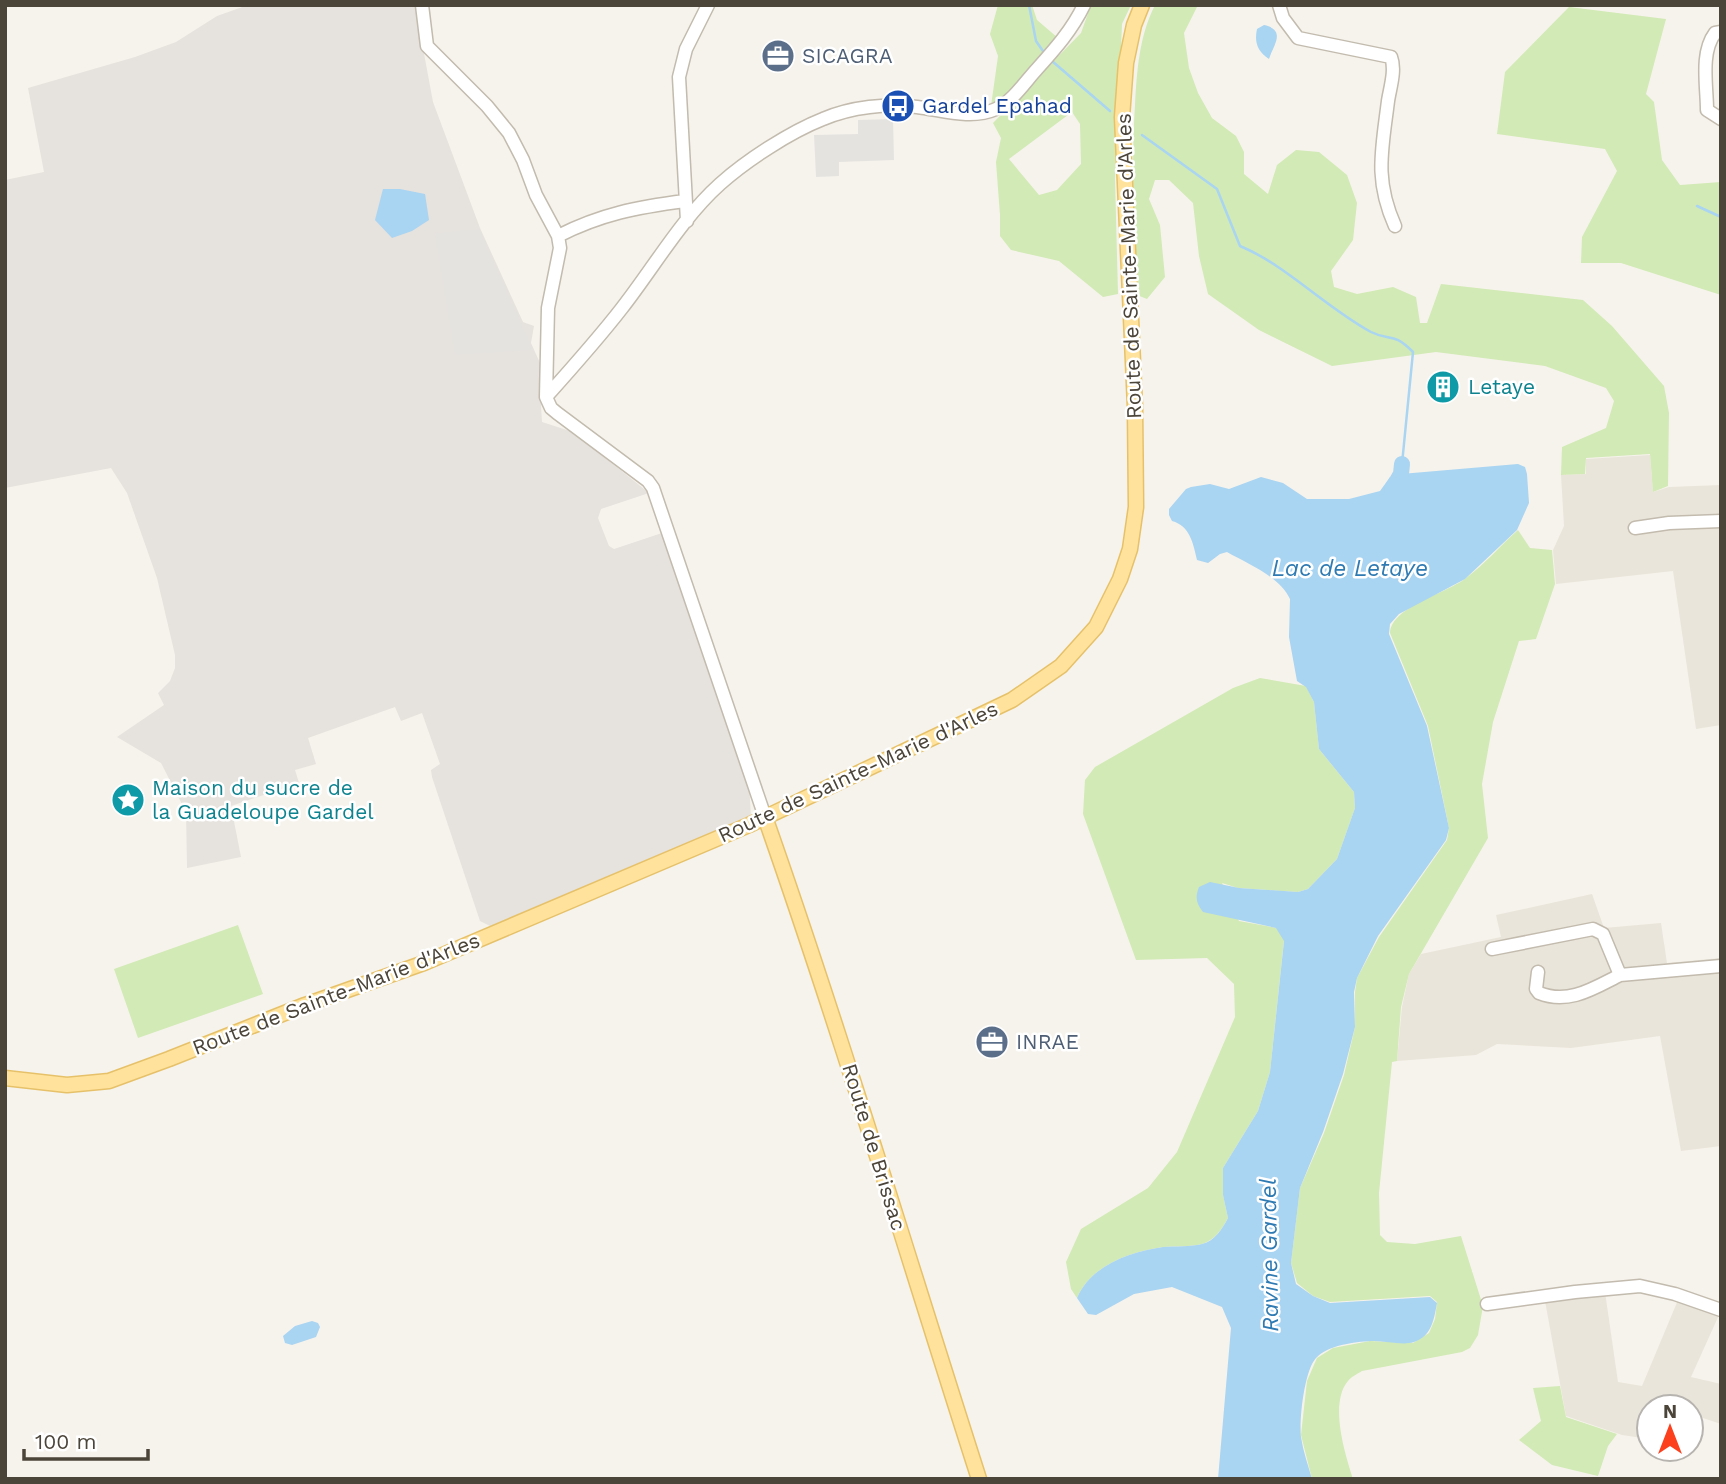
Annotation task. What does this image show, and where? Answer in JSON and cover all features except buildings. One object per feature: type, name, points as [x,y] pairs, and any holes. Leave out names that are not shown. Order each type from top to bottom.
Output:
[{"type":"main road","name":"Route de Sainte-Marie d'Arles","points":[[5,1078],[67,1085],[99,1082],[121,1076],[305,1005],[424,963],[765,817],[1012,700],[1061,666],[1096,627],[1120,579],[1130,549],[1136,507],[1135,407],[1122,117],[1126,63],[1134,26],[1142,5]]},
{"type":"main road","name":"Route de Brissac","points":[[765,817],[823,982],[979,1479]]},
{"type":"street","points":[[422,5],[428,46],[487,106],[509,133],[536,195],[558,236],[559,248],[548,308],[546,397],[551,408],[643,477],[653,488],[765,817]]},
{"type":"street","points":[[687,221],[679,77],[686,49],[708,5]]},
{"type":"street","points":[[546,397],[620,311],[687,221],[720,184],[761,154],[817,122],[859,109],[917,107],[967,114],[997,109],[1010,99],[1048,57],[1076,22],[1084,5]]},
{"type":"street","points":[[1279,5],[1283,18],[1298,38],[1391,57],[1392,71],[1380,175],[1388,211],[1395,226]]},
{"type":"street","points":[[1721,32],[1715,33],[1706,52],[1707,110],[1721,119]]},
{"type":"street","points":[[558,236],[606,215],[636,207],[685,201]]},
{"type":"street","points":[[1635,528],[1669,523],[1721,521]]},
{"type":"street","points":[[1492,949],[1593,929],[1603,934],[1620,975]]},
{"type":"street","points":[[1538,972],[1536,986],[1539,993],[1563,998],[1578,996],[1620,975],[1721,966]]},
{"type":"street","points":[[1487,1304],[1640,1286],[1675,1294],[1721,1310]]},
{"type":"shaded area","points":[[248,5],[415,5],[433,102],[480,228],[523,322],[534,326],[531,343],[540,363],[544,389],[542,422],[573,432],[649,493],[601,509],[598,518],[609,546],[614,549],[665,532],[749,782],[751,818],[492,927],[480,921],[432,777],[431,770],[440,764],[422,713],[401,721],[395,707],[308,738],[316,764],[295,770],[299,783],[231,806],[241,857],[187,868],[186,812],[161,763],[117,737],[164,705],[158,693],[170,681],[175,668],[175,655],[157,578],[127,493],[111,468],[5,488],[5,180],[44,172],[28,88],[135,57],[176,42],[217,16]]},
{"type":"shaded area","points":[[893,119],[894,160],[839,162],[839,176],[816,177],[814,135],[858,134],[858,120]]},
{"type":"shaded area","points":[[479,229],[533,350],[455,355],[435,233]]},
{"type":"shaded area","points":[[1650,455],[1653,492],[1669,487],[1721,485],[1721,725],[1696,729],[1673,571],[1556,584],[1553,550],[1564,526],[1561,475],[1586,474],[1586,459]]},
{"type":"shaded area","points":[[1592,894],[1604,928],[1661,923],[1667,963],[1721,958],[1721,1146],[1681,1151],[1660,1036],[1571,1048],[1497,1044],[1476,1055],[1397,1061],[1402,1007],[1409,974],[1421,954],[1501,937],[1496,915]]},
{"type":"shaded area","points":[[1605,1292],[1618,1382],[1642,1386],[1678,1300],[1719,1315],[1691,1377],[1721,1384],[1721,1424],[1705,1419],[1705,1393],[1635,1393],[1635,1437],[1566,1416],[1545,1301]]},
{"type":"green space","points":[[998,5],[1032,5],[1037,20],[1058,38],[1007,97],[991,106],[998,56],[990,34]]},
{"type":"green space","points":[[1091,5],[1131,5],[1122,24],[1115,179],[1118,294],[1103,297],[1059,261],[1011,250],[1000,236],[996,162],[1001,138],[993,123],[1081,33]],"holes":[[[1072,112],[1080,124],[1081,164],[1057,190],[1039,195],[1009,159]]]},
{"type":"green space","points":[[1155,5],[1198,5],[1184,33],[1189,68],[1198,93],[1212,118],[1236,136],[1244,152],[1244,174],[1268,194],[1277,165],[1296,150],[1319,152],[1347,175],[1357,203],[1353,240],[1331,271],[1334,287],[1357,294],[1393,287],[1416,297],[1420,323],[1427,323],[1441,284],[1583,300],[1612,326],[1664,386],[1669,413],[1668,486],[1653,492],[1650,454],[1586,458],[1585,474],[1561,475],[1562,447],[1606,428],[1614,401],[1606,388],[1545,366],[1436,352],[1332,366],[1259,330],[1208,294],[1199,256],[1193,203],[1169,180],[1155,180],[1149,199],[1160,225],[1165,277],[1147,299],[1137,295],[1133,176],[1136,92],[1142,41]]},
{"type":"green space","points":[[1569,7],[1666,19],[1646,94],[1654,102],[1662,160],[1680,185],[1721,182],[1721,295],[1621,263],[1581,263],[1582,237],[1617,171],[1605,149],[1497,134],[1505,72]]},
{"type":"green space","points":[[1518,530],[1530,548],[1552,550],[1555,584],[1536,639],[1519,641],[1493,722],[1482,784],[1488,838],[1409,974],[1401,1007],[1397,1061],[1392,1062],[1379,1193],[1380,1235],[1387,1242],[1415,1244],[1461,1236],[1483,1306],[1478,1335],[1470,1348],[1462,1352],[1362,1371],[1351,1378],[1342,1391],[1339,1415],[1353,1479],[1312,1479],[1301,1435],[1307,1381],[1317,1358],[1333,1348],[1370,1341],[1413,1343],[1429,1333],[1435,1319],[1437,1302],[1430,1296],[1330,1302],[1313,1296],[1297,1283],[1291,1263],[1300,1188],[1324,1133],[1344,1075],[1355,1027],[1357,978],[1379,937],[1447,840],[1449,828],[1428,726],[1390,633],[1400,615],[1466,578]]},
{"type":"green space","points":[[1260,678],[1306,686],[1314,702],[1319,749],[1354,792],[1355,808],[1337,859],[1308,889],[1298,892],[1238,888],[1222,883],[1239,921],[1277,928],[1284,940],[1270,1072],[1258,1111],[1223,1168],[1223,1195],[1228,1218],[1226,1222],[1214,1237],[1202,1244],[1150,1249],[1113,1262],[1092,1277],[1077,1298],[1071,1289],[1066,1262],[1081,1229],[1148,1188],[1177,1152],[1235,1017],[1234,984],[1207,958],[1136,960],[1083,814],[1085,780],[1095,767],[1233,688]]},
{"type":"green space","points":[[238,925],[263,994],[138,1038],[114,969]]},
{"type":"green space","points":[[1560,1386],[1566,1417],[1617,1434],[1608,1446],[1598,1476],[1552,1465],[1519,1440],[1541,1421],[1533,1388]]},
{"type":"water","points":[[1264,25],[1271,27],[1277,35],[1269,59],[1260,50],[1256,39],[1257,29]]},
{"type":"water","points":[[383,189],[425,194],[429,220],[412,231],[392,238],[375,220]]},
{"type":"water","name":"Lac de Letaye","points":[[1518,464],[1525,467],[1527,474],[1529,503],[1517,530],[1465,579],[1399,614],[1390,624],[1389,634],[1427,726],[1449,828],[1446,840],[1378,936],[1357,978],[1354,992],[1355,1027],[1343,1074],[1300,1188],[1291,1263],[1296,1284],[1313,1296],[1330,1303],[1430,1297],[1437,1303],[1433,1321],[1425,1336],[1414,1342],[1349,1343],[1327,1350],[1316,1358],[1305,1384],[1301,1420],[1302,1442],[1312,1479],[1218,1479],[1231,1328],[1222,1307],[1172,1287],[1134,1294],[1096,1315],[1088,1314],[1077,1298],[1092,1277],[1113,1262],[1150,1249],[1193,1246],[1207,1242],[1218,1234],[1228,1218],[1223,1195],[1223,1168],[1258,1111],[1270,1072],[1284,941],[1276,928],[1203,912],[1197,900],[1199,887],[1210,882],[1239,888],[1298,892],[1308,889],[1337,859],[1355,808],[1354,792],[1319,749],[1314,702],[1306,687],[1297,681],[1289,637],[1290,599],[1278,584],[1262,571],[1227,552],[1208,563],[1197,560],[1190,536],[1183,527],[1172,521],[1169,509],[1186,489],[1191,487],[1210,484],[1229,489],[1261,477],[1283,483],[1307,499],[1349,499],[1380,491],[1390,477],[1401,474]]},
{"type":"water","points":[[312,1321],[320,1327],[316,1337],[292,1345],[285,1343],[283,1336],[295,1326]]},
{"type":"waterway","name":"Ravine Gardel","points":[[1029,5],[1036,41],[1045,54]]},
{"type":"waterway","name":"Ravine Gardel","points":[[1052,61],[1110,111]]},
{"type":"waterway","name":"Ravine Gardel","points":[[1142,135],[1217,189],[1240,246],[1273,264],[1354,322],[1378,335],[1400,341],[1413,352],[1402,464]]},
{"type":"waterway","points":[[1697,206],[1721,217]]},
{"type":"waterway","name":"Ravine Gardel","points":[[1392,490],[1401,474],[1402,464]]},
{"type":"place","name":"SICAGRA","points":[[778,56]]},
{"type":"place","name":"Gardel Epahad","points":[[898,106]]},
{"type":"place","name":"Letaye","points":[[1443,387]]},
{"type":"place","name":"Maison du sucre de la Guadeloupe Gardel","points":[[128,800]]},
{"type":"place","name":"INRAE","points":[[992,1042]]}]
